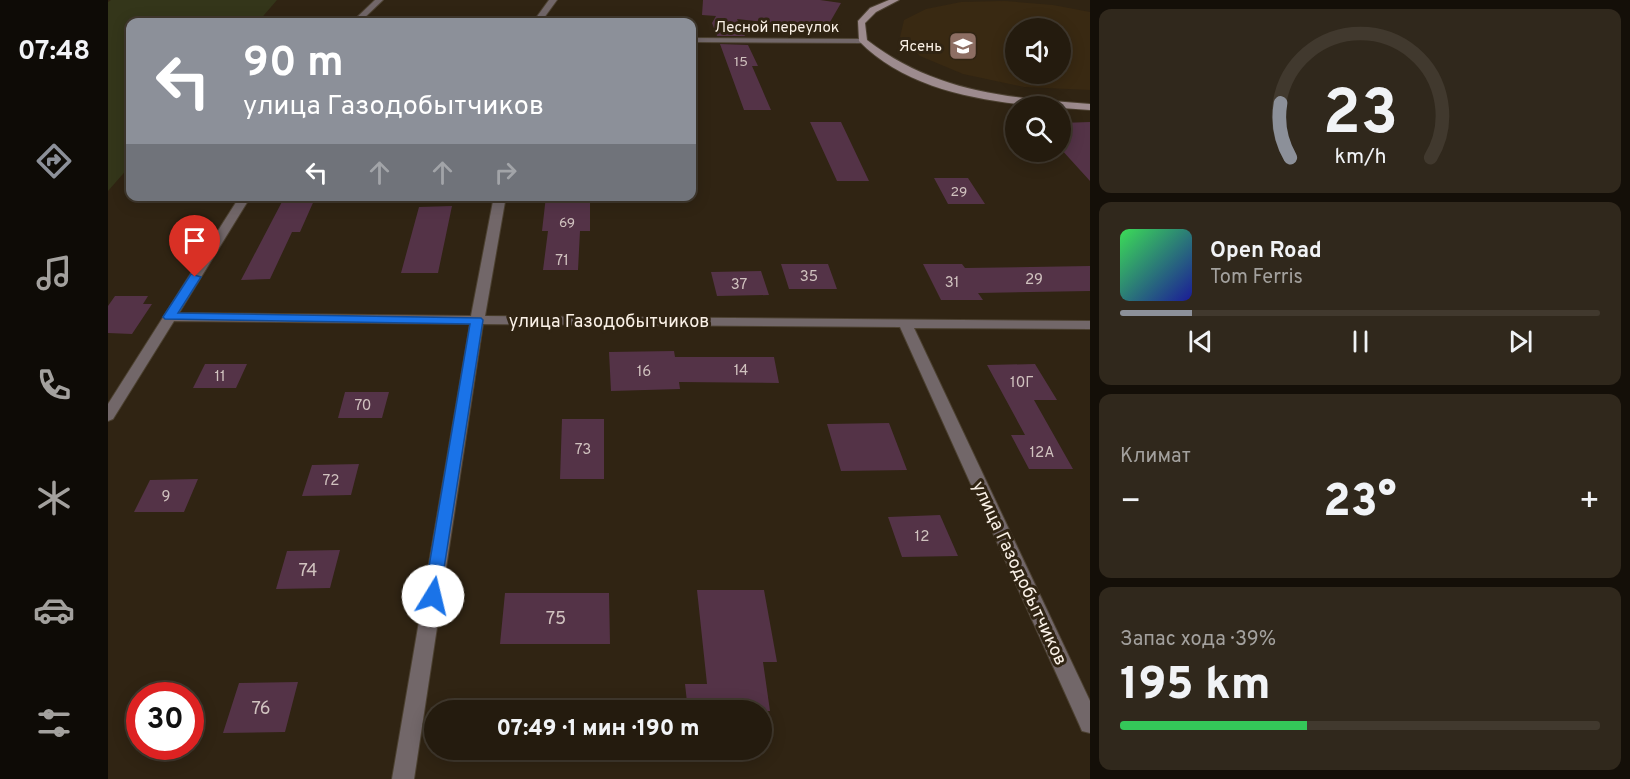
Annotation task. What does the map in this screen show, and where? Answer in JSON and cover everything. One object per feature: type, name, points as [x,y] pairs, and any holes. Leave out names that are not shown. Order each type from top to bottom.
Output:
[{"type":"street","points":[[360,18],[379,0]]},
{"type":"street","points":[[540,18],[553,0]]},
{"type":"street","points":[[895,0],[873,10],[861,23],[862,40],[904,70],[944,85],[1012,99],[1090,107]]},
{"type":"street","name":"Лесной переулок","points":[[696,40],[862,40]]},
{"type":"street","points":[[108,416],[243,201]]},
{"type":"street","points":[[403,779],[477,320],[499,201]]},
{"type":"street","name":"улица Газодобытчиков","points":[[170,317],[1090,325]]},
{"type":"street","name":"улица Газодобытчиков","points":[[905,323],[1090,724]]},
{"type":"shaded area","name":"Ясень","points":[[1005,1],[1053,5],[1090,12],[1090,90],[1024,87],[1010,84],[1071,84],[1071,18],[1005,18],[1005,83],[963,74],[920,56],[900,37],[904,20],[926,9],[961,2]]},
{"type":"green space","points":[[111,0],[277,0],[261,18],[126,18],[126,171],[108,191],[108,2]]},
{"type":"building","points":[[703,0],[820,0],[841,3],[826,29],[737,19],[745,36],[717,36],[712,23],[716,16],[702,15]]},
{"type":"building","points":[[720,44],[748,45],[758,66],[752,66],[771,110],[744,110]]},
{"type":"building","points":[[810,122],[841,122],[869,181],[837,181]]},
{"type":"building","points":[[1090,122],[1090,181],[1071,160],[1071,123]]},
{"type":"building","points":[[934,178],[968,178],[985,204],[948,204]]},
{"type":"building","points":[[282,201],[314,201],[300,232],[292,232],[270,279],[241,280]]},
{"type":"building","points":[[545,201],[590,201],[590,231],[580,231],[578,270],[543,270],[548,231],[542,231]]},
{"type":"building","points":[[452,206],[438,273],[401,273],[419,207]]},
{"type":"building","points":[[781,264],[828,264],[837,289],[789,289]]},
{"type":"building","points":[[923,264],[962,264],[965,268],[1090,266],[1090,291],[978,293],[983,300],[941,300]]},
{"type":"building","points":[[761,271],[769,295],[717,296],[711,272]]},
{"type":"building","points":[[115,296],[148,296],[143,304],[152,304],[132,334],[108,333],[108,306]]},
{"type":"building","points":[[674,351],[675,357],[774,357],[779,383],[679,382],[680,389],[611,391],[609,352]]},
{"type":"building","points":[[205,364],[247,364],[236,388],[193,388]]},
{"type":"building","points":[[1035,364],[1057,400],[1034,400],[1073,469],[1029,469],[1011,435],[1025,435],[987,365]]},
{"type":"building","points":[[345,392],[389,392],[382,418],[338,418]]},
{"type":"building","points":[[562,419],[604,419],[604,479],[560,479]]},
{"type":"building","points":[[889,423],[907,470],[841,471],[827,424]]},
{"type":"building","points":[[359,464],[351,495],[302,496],[312,465]]},
{"type":"building","points":[[198,479],[184,512],[134,512],[150,480]]},
{"type":"building","points":[[940,515],[958,556],[902,557],[888,517]]},
{"type":"building","points":[[340,550],[330,588],[276,589],[287,551]]},
{"type":"building","points":[[697,590],[764,590],[777,662],[763,662],[768,700],[687,700],[685,684],[707,684]]},
{"type":"building","points":[[505,593],[609,593],[610,644],[500,644]]},
{"type":"building","points":[[298,682],[285,732],[223,733],[239,683]]},
{"type":"place","name":"Ясень","points":[[963,46]]},
{"type":"route","points":[[195,277],[170,317],[477,320],[433,596]]}]
